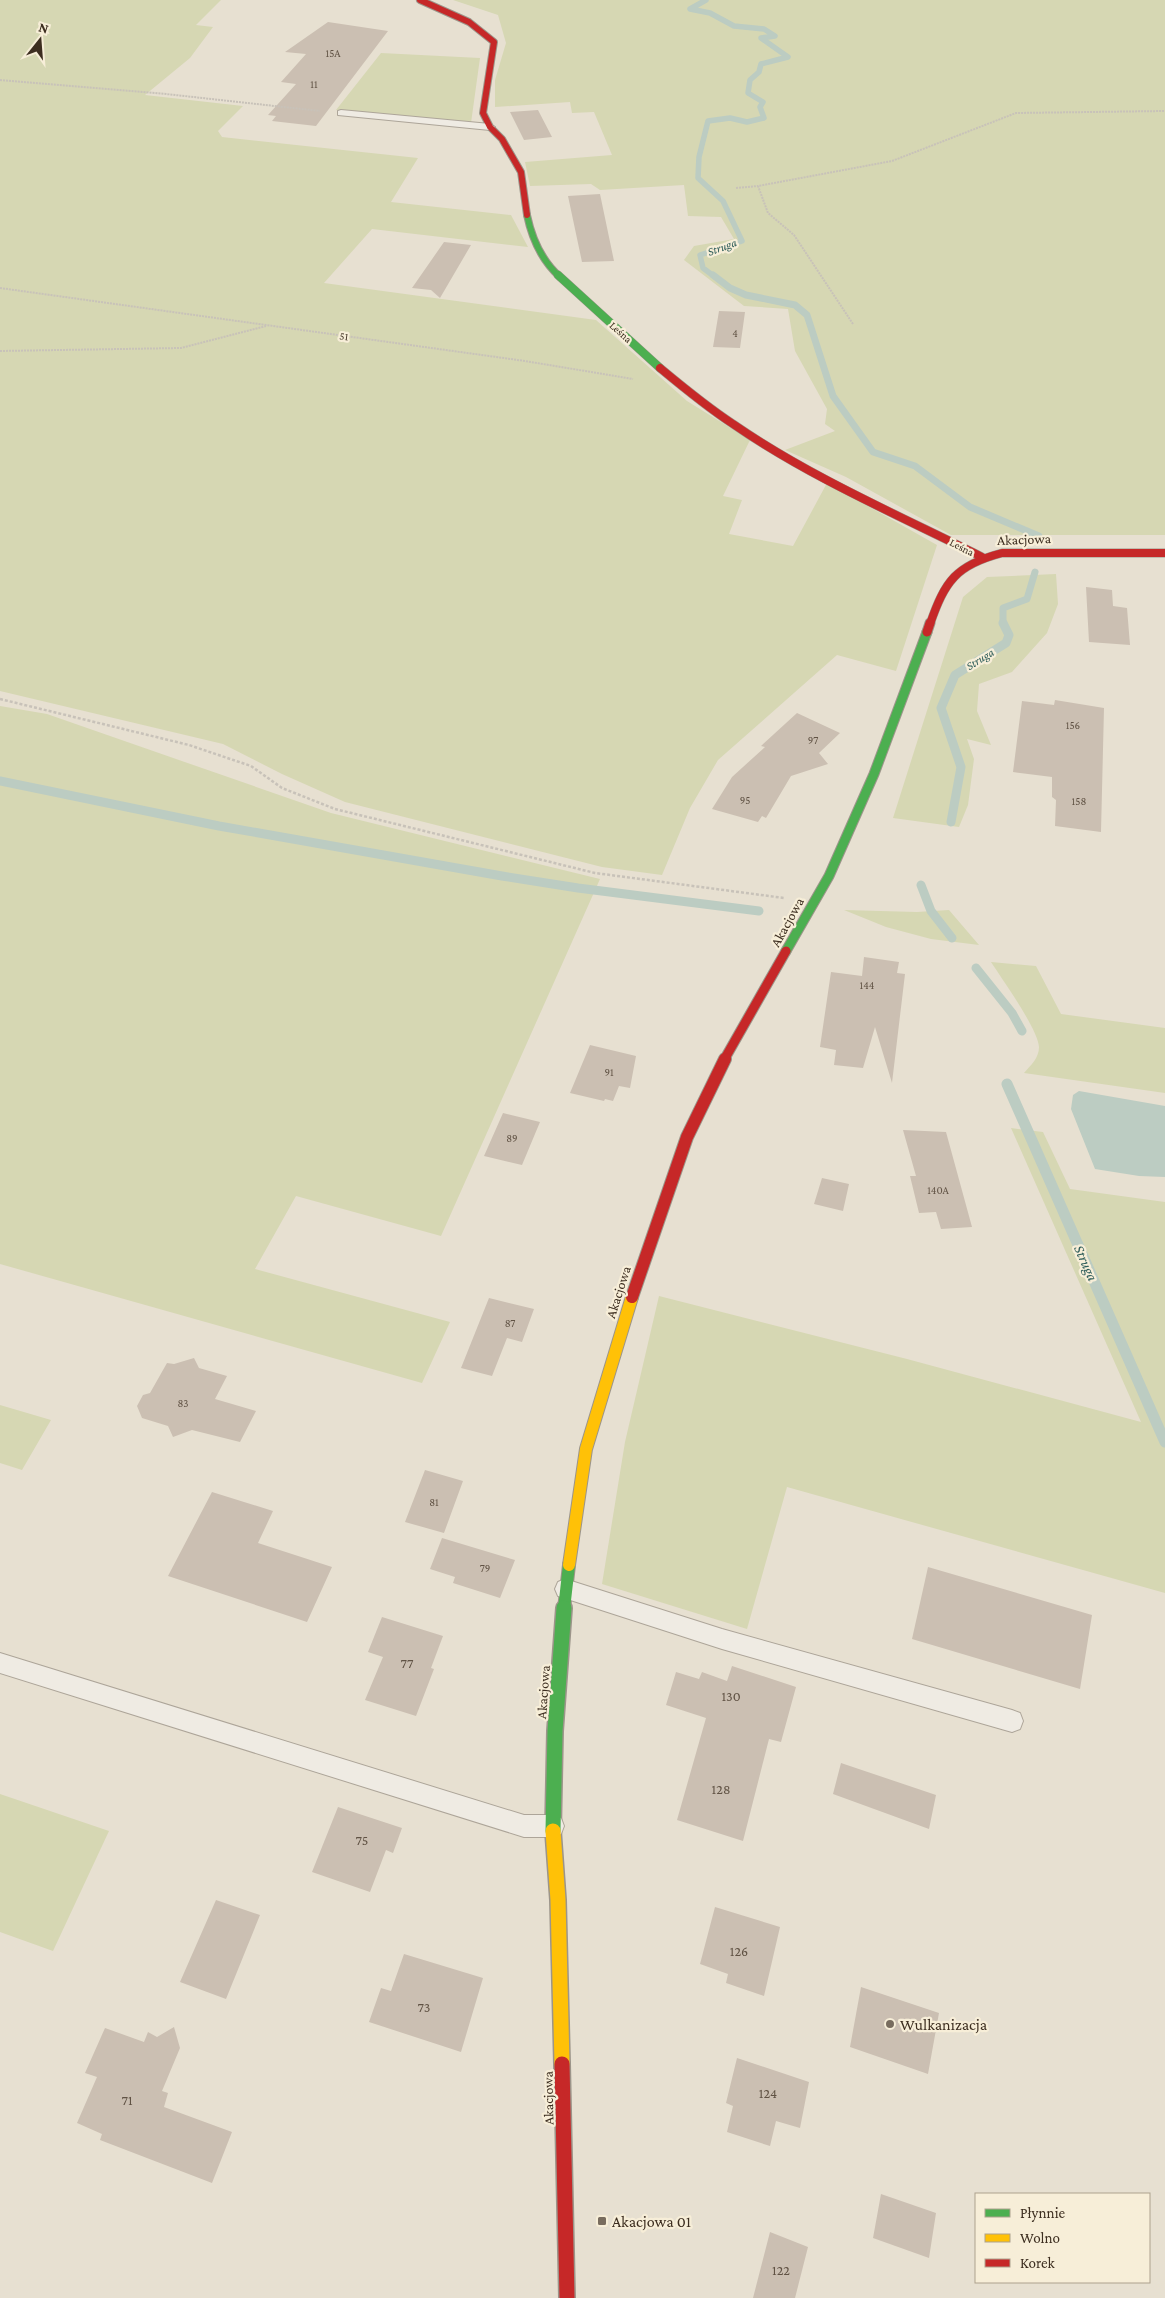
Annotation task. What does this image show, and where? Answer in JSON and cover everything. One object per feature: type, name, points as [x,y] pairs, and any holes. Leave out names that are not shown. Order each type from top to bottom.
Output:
[{"type":"street","name":"Leśna","points":[[420,0],[473,22],[487,31],[494,42],[484,113],[490,127],[502,139],[521,172],[530,232],[550,268],[672,378],[746,432],[787,457],[982,557]]},
{"type":"street","name":"Akacjowa","points":[[567,2298],[558,1900],[553,1826],[555,1731],[565,1589],[586,1449],[620,1333],[665,1197],[687,1137],[715,1077],[829,876],[874,774],[944,585],[960,567],[982,557],[1002,553],[1165,553]]},
{"type":"lane","points":[[341,113],[490,127]]},
{"type":"lane","points":[[565,1589],[722,1639],[1012,1721]]},
{"type":"lane","points":[[0,1663],[524,1826],[553,1826]]},
{"type":"path","points":[[0,80],[166,94],[341,113]]},
{"type":"path","points":[[736,188],[758,186],[892,161],[1016,113],[1165,111]]},
{"type":"path","points":[[758,186],[768,213],[794,235],[853,324]]},
{"type":"path","name":"51","points":[[0,288],[525,361],[634,379]]},
{"type":"path","points":[[0,351],[180,348],[269,325]]},
{"type":"path","points":[[0,699],[189,745],[251,766],[282,788],[335,809],[595,873],[796,900],[814,905]]},
{"type":"green space","points":[[0,0],[221,0],[196,25],[213,27],[190,58],[145,95],[243,106],[218,131],[222,137],[418,158],[391,202],[511,215],[528,247],[372,229],[324,283],[596,320],[687,401],[750,440],[723,496],[742,500],[729,534],[793,546],[827,483],[937,545],[896,671],[837,655],[718,760],[690,808],[662,875],[602,867],[345,802],[282,774],[223,744],[0,691]]},
{"type":"green space","points":[[453,0],[1165,0],[1165,535],[951,535],[846,477],[785,450],[835,431],[825,424],[827,409],[795,351],[788,309],[744,306],[684,260],[694,246],[734,239],[721,217],[688,216],[684,185],[600,190],[591,184],[530,186],[525,162],[612,155],[594,112],[572,113],[570,102],[495,107],[495,80],[506,43],[498,15]]},
{"type":"green space","points":[[381,53],[480,58],[471,123],[336,110]]},
{"type":"green space","points":[[1056,574],[1058,604],[1047,633],[1012,672],[979,684],[977,711],[991,745],[967,739],[974,759],[968,805],[959,827],[893,818],[963,597],[987,577]]},
{"type":"green space","points":[[0,706],[47,714],[331,813],[600,879],[441,1236],[296,1196],[255,1269],[450,1322],[422,1383],[0,1264]]},
{"type":"green space","points":[[844,910],[917,912],[949,910],[979,945],[931,939],[886,927]]},
{"type":"green space","points":[[991,962],[1036,966],[1061,1014],[1165,1028],[1165,1093],[1024,1073],[1038,1055],[1037,1039],[1019,1004]]},
{"type":"green space","points":[[1011,1128],[1043,1132],[1070,1189],[1165,1202],[1165,1593],[787,1487],[747,1629],[602,1584],[625,1442],[659,1296],[907,1359],[1141,1422]]},
{"type":"green space","points":[[0,1405],[51,1420],[22,1470],[0,1463]]},
{"type":"green space","points":[[0,1794],[109,1831],[53,1951],[0,1932]]},
{"type":"shaded area","points":[[1079,1091],[1165,1106],[1165,1177],[1139,1176],[1095,1169],[1071,1109],[1073,1095]]},
{"type":"building","points":[[328,22],[388,31],[316,126],[272,121],[276,116],[268,115],[296,84],[281,82],[306,54],[285,52]]},
{"type":"building","points":[[538,110],[552,137],[524,140],[510,112]]},
{"type":"building","points":[[600,194],[614,261],[582,262],[568,196]]},
{"type":"building","points":[[444,242],[471,245],[440,298],[431,290],[412,288]]},
{"type":"building","points":[[719,311],[745,312],[740,348],[713,347]]},
{"type":"building","points":[[1086,587],[1112,590],[1113,606],[1127,608],[1130,645],[1089,642]]},
{"type":"building","points":[[1055,700],[1104,708],[1101,832],[1055,826],[1056,800],[1052,797],[1052,777],[1013,772],[1022,701],[1054,705]]},
{"type":"building","points":[[797,713],[840,733],[819,753],[828,764],[791,776],[766,818],[762,816],[758,822],[712,809],[732,777],[765,747],[761,746]]},
{"type":"building","points":[[864,957],[899,962],[897,973],[905,974],[892,1083],[875,1027],[863,1068],[834,1065],[836,1050],[820,1047],[831,972],[862,976]]},
{"type":"building","points":[[590,1045],[636,1056],[630,1088],[619,1086],[613,1101],[605,1099],[604,1101],[570,1093]]},
{"type":"building","points":[[503,1113],[540,1122],[522,1165],[484,1156]]},
{"type":"building","points":[[903,1130],[946,1132],[972,1227],[941,1229],[936,1212],[919,1213],[910,1176],[916,1176]]},
{"type":"building","points":[[822,1178],[849,1184],[843,1211],[814,1204]]},
{"type":"building","points":[[489,1298],[534,1309],[522,1342],[507,1338],[492,1376],[461,1368]]},
{"type":"building","points":[[194,1358],[199,1368],[227,1376],[215,1399],[256,1411],[240,1442],[192,1430],[173,1437],[168,1426],[142,1418],[137,1406],[143,1395],[150,1393],[167,1363],[174,1364]]},
{"type":"building","points":[[425,1470],[463,1481],[444,1533],[405,1522]]},
{"type":"building","points":[[212,1492],[273,1511],[258,1543],[332,1567],[307,1622],[168,1576]]},
{"type":"building","points":[[442,1538],[515,1560],[500,1598],[453,1583],[455,1577],[430,1569]]},
{"type":"building","points":[[928,1567],[1092,1615],[1080,1689],[912,1639]]},
{"type":"building","points":[[382,1617],[443,1636],[431,1668],[434,1669],[416,1716],[365,1700],[383,1657],[368,1652]]},
{"type":"building","points":[[732,1666],[796,1687],[781,1742],[769,1739],[743,1841],[677,1820],[706,1718],[666,1705],[676,1672],[699,1679],[702,1672],[727,1681]]},
{"type":"building","points":[[841,1763],[936,1795],[929,1829],[833,1794]]},
{"type":"building","points":[[338,1807],[402,1828],[393,1853],[386,1850],[370,1892],[312,1872]]},
{"type":"building","points":[[216,1900],[260,1915],[226,1999],[180,1982]]},
{"type":"building","points":[[715,1907],[780,1927],[764,1996],[726,1983],[728,1974],[700,1964]]},
{"type":"building","points":[[404,1954],[483,1978],[461,2052],[369,2022],[381,1988],[391,1991]]},
{"type":"building","points":[[861,1987],[939,2013],[928,2074],[850,2047]]},
{"type":"building","points":[[174,2027],[180,2048],[162,2091],[168,2093],[164,2107],[232,2132],[212,2183],[100,2140],[102,2134],[77,2123],[97,2077],[85,2073],[105,2028],[144,2042],[148,2032],[157,2037]]},
{"type":"building","points":[[737,2058],[809,2082],[800,2128],[776,2121],[770,2146],[727,2132],[733,2106],[726,2103]]},
{"type":"building","points":[[881,2194],[936,2213],[929,2258],[873,2238]]},
{"type":"building","points":[[770,2232],[808,2247],[795,2298],[753,2298]]},
{"type":"waterway","name":"Struga","points":[[706,0],[690,9],[710,13],[734,26],[764,29],[775,36],[761,38],[788,57],[761,64],[759,72],[750,80],[748,93],[763,102],[760,107],[764,118],[747,122],[730,118],[708,121],[699,157],[698,178],[723,201],[742,241],[700,255],[703,268],[715,277]]},
{"type":"waterway","name":"Struga","points":[[713,275],[730,288],[746,295],[795,305],[807,315],[833,396],[873,452],[915,466],[970,507],[1039,536]]},
{"type":"waterway","name":"Struga","points":[[1003,623],[1003,608],[1027,599],[1035,572]]},
{"type":"waterway","name":"Struga","points":[[951,822],[961,767],[941,708],[955,675],[1006,643],[1009,635],[1003,623]]},
{"type":"waterway","points":[[0,781],[219,826],[502,876],[578,888],[759,911]]},
{"type":"waterway","name":"Struga","points":[[921,885],[931,911],[952,938]]},
{"type":"waterway","name":"Struga","points":[[976,968],[1012,1013],[1022,1031]]},
{"type":"waterway","name":"Struga","points":[[1007,1084],[1165,1442]]},
{"type":"traffic: fast","points":[[527,215],[535,243],[541,256],[550,268],[660,368]]},
{"type":"traffic: fast","points":[[786,951],[829,876],[874,774],[927,632]]},
{"type":"traffic: fast","points":[[553,1831],[555,1731],[565,1589],[569,1565]]},
{"type":"traffic: slow","points":[[569,1565],[586,1449],[632,1297]]},
{"type":"traffic: slow","points":[[553,1831],[558,1900],[562,2064]]},
{"type":"traffic: jam","points":[[420,0],[450,12],[478,27],[494,42],[483,113],[490,127],[502,139],[521,172],[527,215]]},
{"type":"traffic: jam","points":[[660,368],[696,398],[774,450],[815,473],[982,557]]},
{"type":"traffic: jam","points":[[927,632],[938,601],[951,579],[959,570],[970,563],[984,558],[1002,553],[1165,553]]},
{"type":"traffic: jam","points":[[632,1297],[687,1137],[715,1077],[786,951]]},
{"type":"traffic: jam","points":[[562,2064],[567,2298]]},
{"type":"place","name":"Wulkanizacja","points":[[890,2024]]},
{"type":"place","name":"Akacjowa 01","points":[[602,2221]]}]
